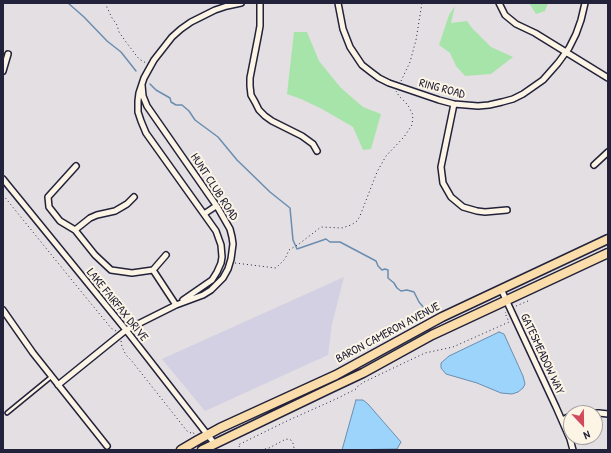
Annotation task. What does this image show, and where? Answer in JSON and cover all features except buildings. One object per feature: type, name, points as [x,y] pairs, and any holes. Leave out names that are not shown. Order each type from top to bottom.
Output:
[{"type":"main road","name":"BARON CAMERON AVENUE","points":[[181,450],[208,434],[336,375],[442,317],[608,238]]},
{"type":"main road","name":"BARON CAMERON AVENUE","points":[[202,450],[363,373],[432,335],[608,253]]},
{"type":"street","name":"HUNT CLUB ROAD","points":[[176,305],[212,280],[221,263],[222,251],[220,239],[216,231],[146,133],[138,112],[139,93],[150,66],[161,49],[172,38],[191,22],[215,10],[241,3]]},
{"type":"street","points":[[260,3],[258,37],[250,78],[251,95],[259,110],[265,116],[302,136],[313,144],[317,151]]},
{"type":"street","name":"RING ROAD","points":[[338,3],[343,29],[350,47],[359,61],[370,72],[393,85],[454,104],[466,106],[489,105],[502,102],[523,94],[543,80],[555,68],[566,52],[576,34],[586,3]]},
{"type":"street","points":[[498,3],[505,14],[516,24],[535,33],[608,78]]},
{"type":"street","points":[[3,71],[8,54]]},
{"type":"street","name":"HUNT CLUB ROAD","points":[[58,385],[126,330],[176,305],[212,290],[223,278],[230,262],[233,251],[230,228],[147,106],[143,96],[142,85]]},
{"type":"street","points":[[454,104],[441,167],[443,183],[457,202],[470,210],[485,212],[507,210]]},
{"type":"street","points":[[594,165],[608,152]]},
{"type":"street","points":[[76,166],[48,197],[49,207],[60,221],[75,230],[94,255],[111,270],[132,273],[153,270],[166,255]]},
{"type":"street","name":"LAKE FAIRFAX DRIVE","points":[[3,179],[126,330],[214,443]]},
{"type":"street","points":[[75,230],[90,218],[97,215],[115,212],[134,197]]},
{"type":"street","points":[[204,214],[216,206]]},
{"type":"street","points":[[153,270],[176,305]]},
{"type":"street","name":"GATESMEADOW WAY","points":[[501,289],[562,420],[574,450]]},
{"type":"street","points":[[3,310],[33,353],[107,446]]},
{"type":"lane","points":[[7,413],[52,377]]},
{"type":"path","points":[[105,3],[117,25],[119,32],[126,42],[139,59],[150,66]]},
{"type":"path","points":[[401,82],[410,62],[416,40],[422,3]]},
{"type":"path","points":[[230,262],[276,268],[285,259],[288,250],[299,244],[321,227],[342,228],[357,221],[377,172],[386,156],[404,137],[412,125],[413,115],[409,107],[396,91]]},
{"type":"path","points":[[3,195],[111,328],[116,330],[121,341],[122,349],[126,355],[185,429],[189,432],[193,432],[198,440]]},
{"type":"path","points":[[242,450],[238,445],[356,389],[364,382],[425,353],[453,348],[509,322],[505,313],[510,309],[528,301]]},
{"type":"path","points":[[261,450],[269,448],[286,439],[291,440],[294,450]]},
{"type":"shaded area","points":[[344,277],[332,324],[328,355],[205,411],[162,359]]},
{"type":"green space","points":[[529,3],[548,3],[545,11],[536,14]]},
{"type":"green space","points":[[455,6],[451,23],[467,21],[491,47],[513,57],[491,74],[465,76],[456,66],[450,53],[439,45],[449,15]]},
{"type":"green space","points":[[294,32],[307,32],[319,61],[341,88],[363,107],[381,114],[371,149],[363,150],[353,127],[322,109],[287,94]]},
{"type":"water","points":[[499,332],[504,334],[523,376],[525,384],[518,392],[512,394],[501,393],[477,383],[446,374],[441,368],[441,363],[449,356]]},
{"type":"water","points":[[356,400],[363,400],[368,404],[401,442],[397,449],[342,450]]},
{"type":"waterway","points":[[68,3],[107,41],[121,52],[136,71]]},
{"type":"waterway","points":[[150,84],[156,90],[170,98],[171,102],[176,105],[182,105],[189,111],[195,120],[218,137],[237,160],[270,192],[290,208],[293,240],[297,249],[326,239],[330,242],[340,242],[376,261],[382,270],[388,270],[388,278],[401,291],[407,290],[414,292],[419,302],[425,309],[427,316]]}]
